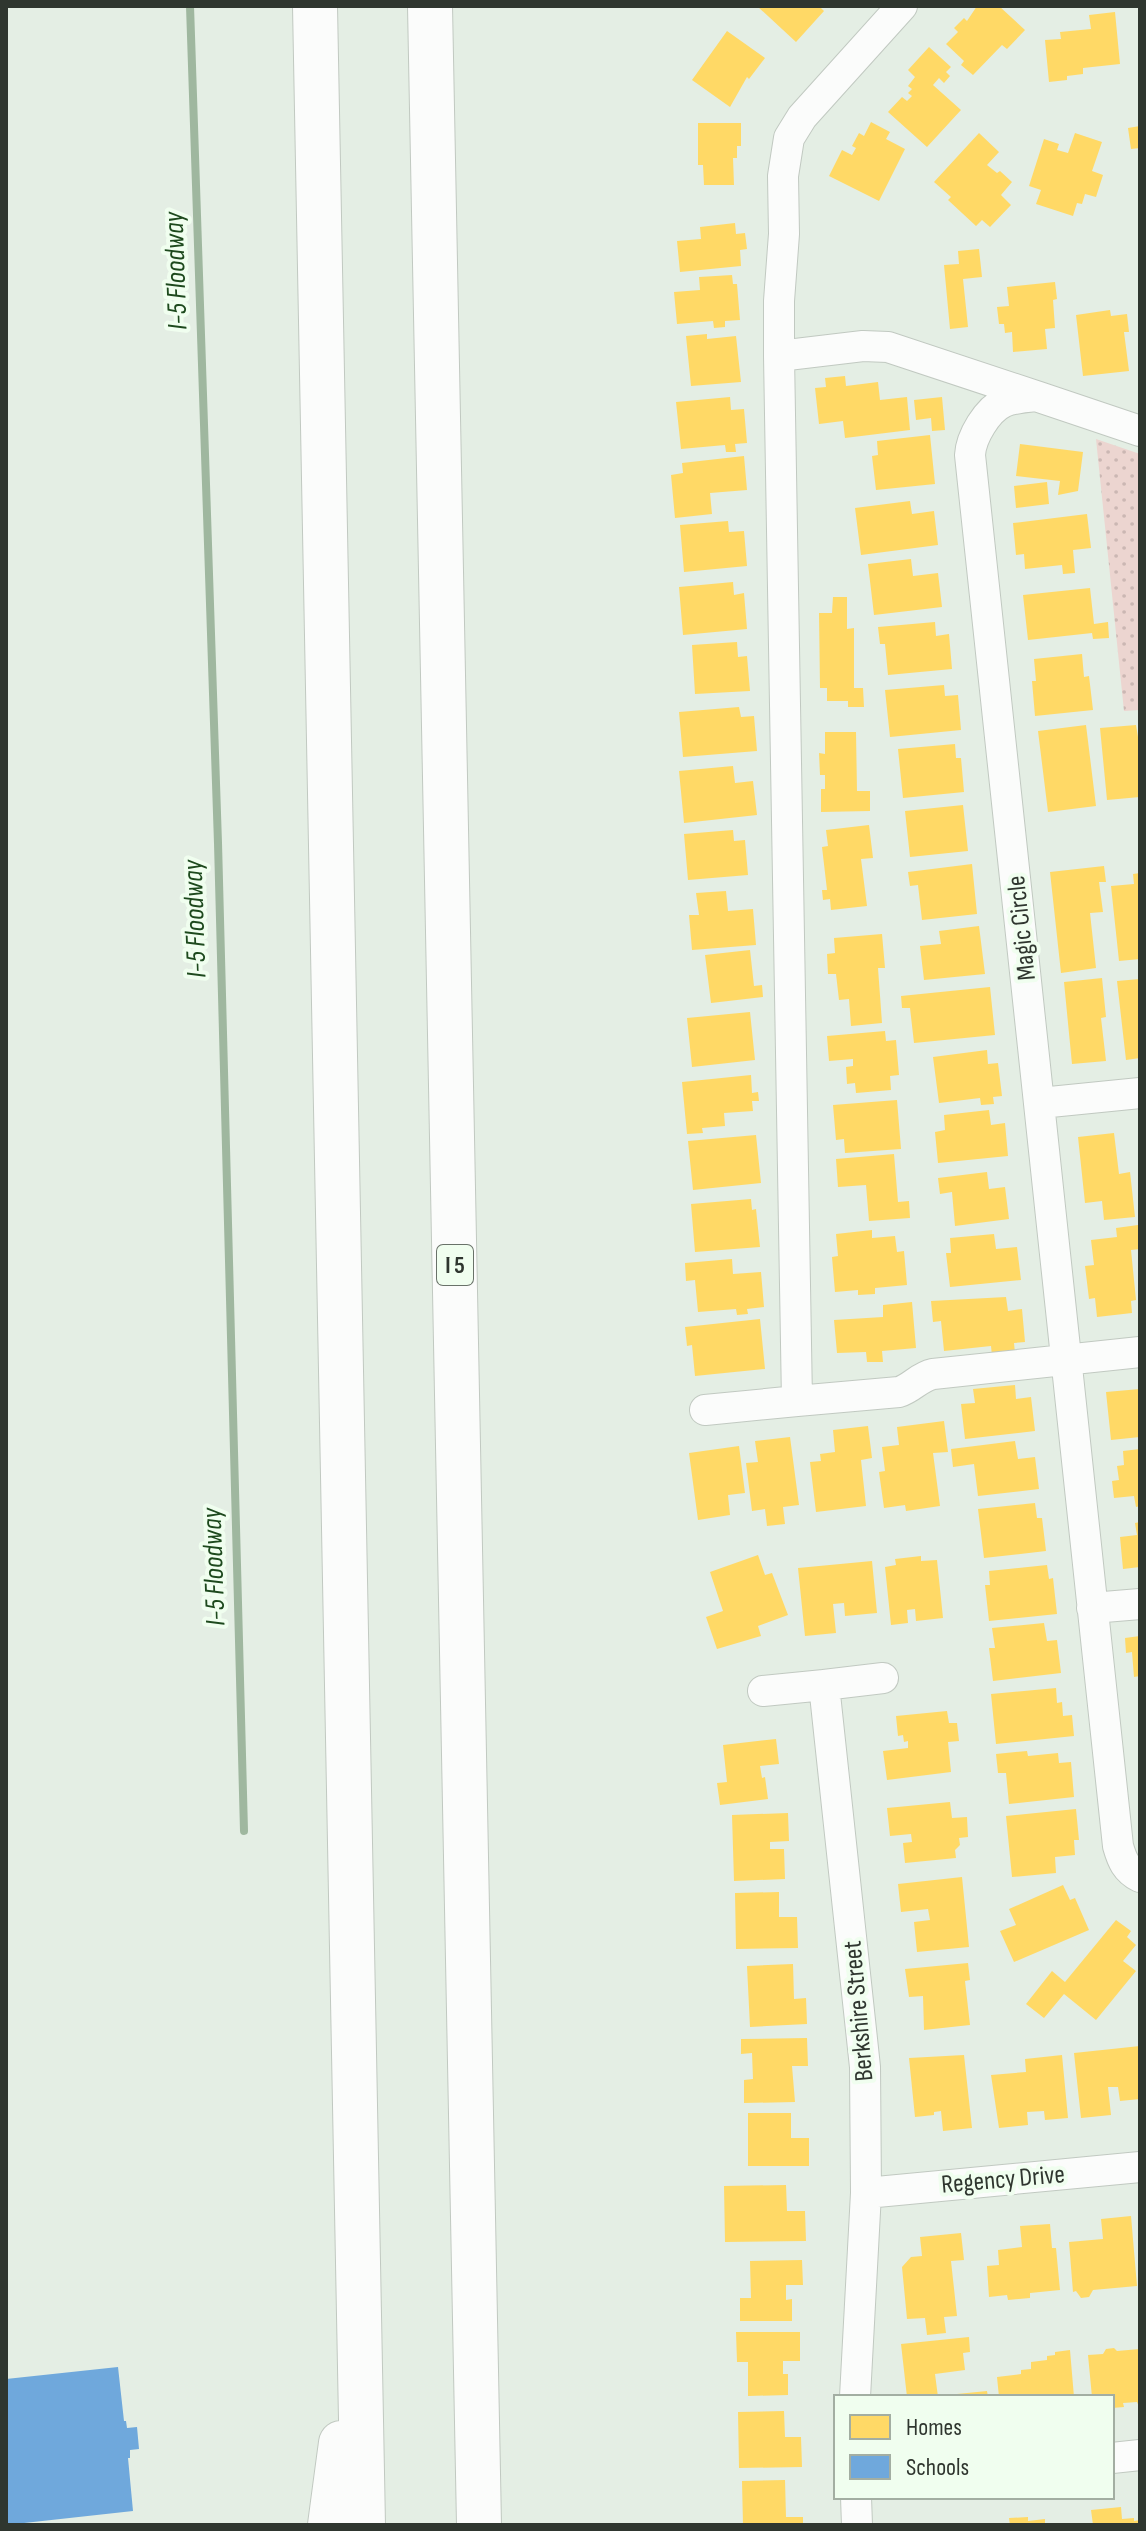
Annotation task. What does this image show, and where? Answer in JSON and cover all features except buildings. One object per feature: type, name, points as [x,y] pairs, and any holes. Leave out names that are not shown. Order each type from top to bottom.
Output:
[{"type":"highway","points":[[315,6],[363,2525]]},
{"type":"highway","name":"I 5","points":[[430,6],[479,2525]]},
{"type":"highway","points":[[330,2525],[360,2314]]},
{"type":"street","points":[[797,1401],[779,356],[784,162],[794,128],[901,6]]},
{"type":"street","points":[[779,356],[863,346],[888,347],[1140,431]]},
{"type":"street","name":"Magic Circle","points":[[1036,396],[1011,400],[996,407],[973,440],[970,455],[1118,1846],[1123,1863],[1140,1877]]},
{"type":"street","points":[[1040,1103],[1140,1093]]},
{"type":"street","points":[[705,1410],[899,1392],[925,1375],[1140,1352]]},
{"type":"street","points":[[1092,1608],[1140,1604]]},
{"type":"street","points":[[763,1691],[883,1678]]},
{"type":"street","name":"Berkshire Street","points":[[824,1685],[862,2026],[866,2102],[866,2193],[855,2395]]},
{"type":"street","name":"Regency Drive","points":[[866,2193],[1140,2167]]},
{"type":"street","points":[[1114,2458],[1140,2455]]},
{"type":"street","points":[[856,2499],[857,2525]]},
{"type":"shaded area","points":[[1096,439],[1140,454],[1140,710],[1124,711]]},
{"type":"waterway","name":"I-5 Floodway","points":[[190,6],[218,843],[244,1831]]}]
